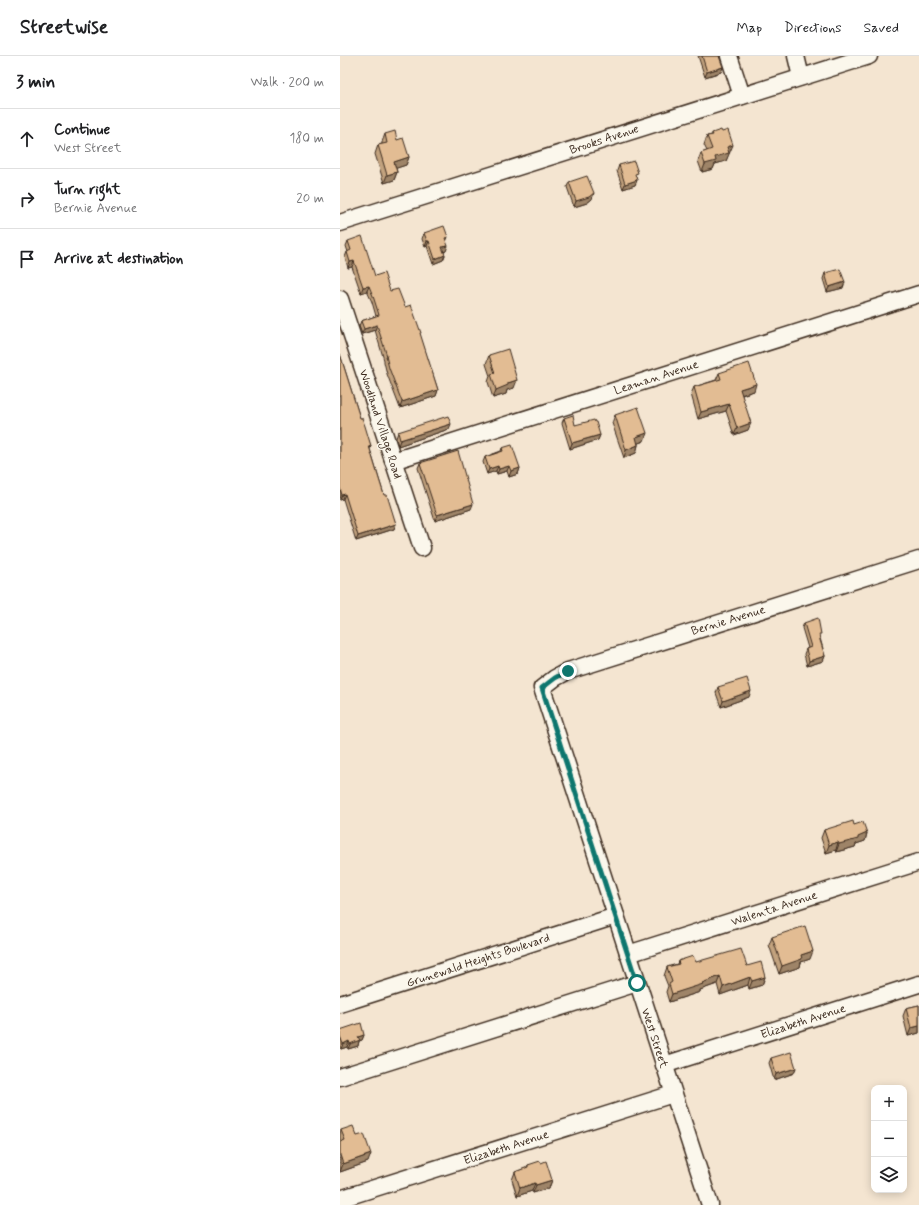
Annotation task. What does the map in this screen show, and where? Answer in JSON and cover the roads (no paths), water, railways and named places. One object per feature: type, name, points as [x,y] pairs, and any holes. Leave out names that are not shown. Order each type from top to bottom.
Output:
[{"type":"street","points":[[729,56],[742,96]]},
{"type":"street","points":[[796,56],[801,77]]},
{"type":"street","name":"Brooks Avenue","points":[[340,223],[869,56]]},
{"type":"street","name":"Leaman Avenue","points":[[393,461],[919,294]]},
{"type":"street","name":"Woodland Village Road","points":[[340,299],[422,548]]},
{"type":"street","name":"Bernie Avenue","points":[[542,688],[555,678],[568,671],[919,560]]},
{"type":"street","name":"West Street","points":[[542,688],[710,1205]]},
{"type":"street","name":"Walenta Avenue","points":[[628,954],[919,862]]},
{"type":"street","name":"Grunewald Heights Boulevard","points":[[340,1004],[616,916]]},
{"type":"street","points":[[340,1077],[637,983]]},
{"type":"street","name":"Elizabeth Avenue","points":[[664,1065],[919,984]]},
{"type":"street","name":"Elizabeth Avenue","points":[[340,1199],[673,1094]]}]
